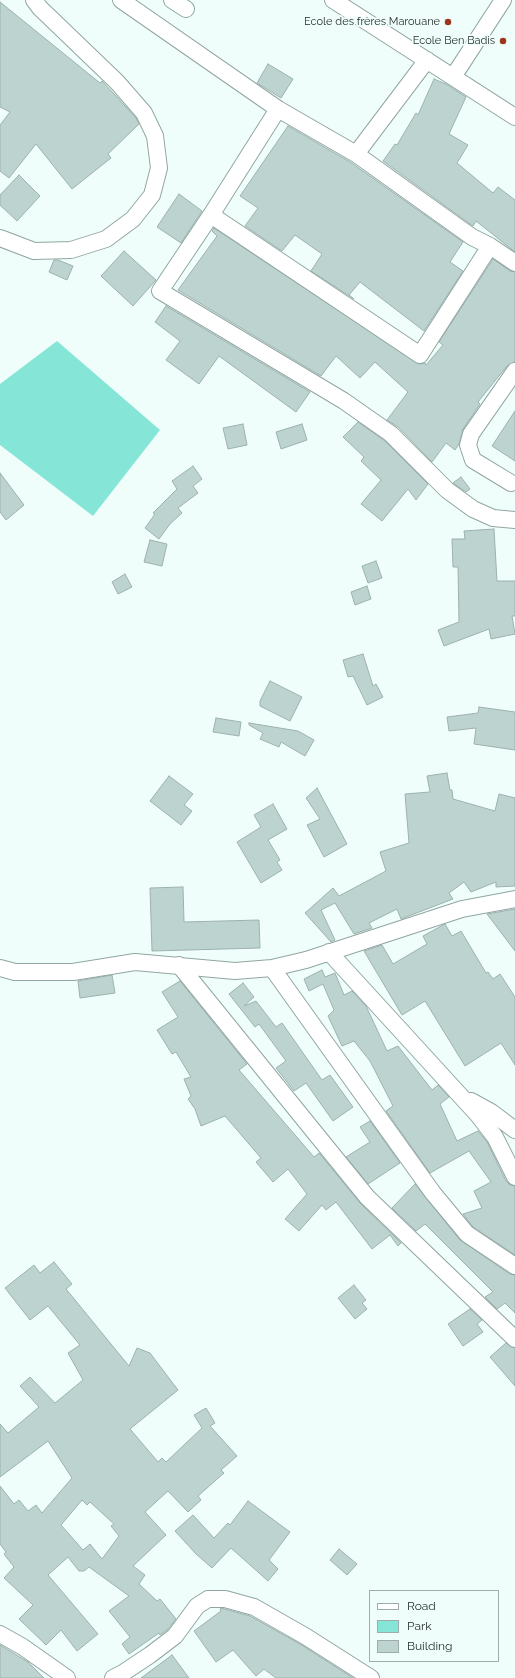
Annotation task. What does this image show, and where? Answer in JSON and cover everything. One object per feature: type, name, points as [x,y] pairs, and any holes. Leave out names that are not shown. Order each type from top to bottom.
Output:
[{"type":"street","points":[[0,238],[34,251],[71,250],[106,239],[133,219],[152,195],[159,168],[155,136],[144,113],[117,82],[40,8],[34,0]]},
{"type":"street","points":[[121,0],[278,109],[356,154],[472,237],[490,246],[515,263]]},
{"type":"street","points":[[172,0],[186,9]]},
{"type":"street","points":[[333,0],[515,117]]},
{"type":"street","points":[[453,77],[503,0]]},
{"type":"street","points":[[356,154],[427,60]]},
{"type":"street","points":[[278,109],[211,215],[160,291],[344,401],[391,434],[448,490],[473,509],[492,518],[515,520]]},
{"type":"street","points":[[211,215],[420,355],[490,246]]},
{"type":"street","points":[[511,483],[473,460],[468,445],[471,434],[515,371]]},
{"type":"street","points":[[0,968],[15,972],[73,972],[135,962],[235,971],[272,968],[306,960],[462,909],[515,899]]},
{"type":"street","points":[[330,952],[459,1094],[495,1137],[515,1177]]},
{"type":"street","points":[[179,966],[367,1197],[515,1339]]},
{"type":"street","points":[[272,968],[433,1193],[467,1234],[515,1266]]},
{"type":"street","points":[[459,1094],[490,1112],[515,1130]]},
{"type":"street","points":[[113,1678],[123,1674],[175,1636],[197,1606],[208,1599],[225,1599],[254,1607],[305,1636],[371,1678]]},
{"type":"street","points":[[0,1634],[23,1647],[67,1678]]},
{"type":"green space","points":[[57,341],[160,430],[93,516],[0,445],[0,384]]},
{"type":"building","points":[[0,2],[100,83],[102,81],[136,118],[139,124],[108,154],[111,158],[72,189],[36,144],[9,178],[0,171],[0,125],[10,112],[0,107]]},
{"type":"building","points":[[268,64],[293,79],[281,98],[257,83]]},
{"type":"building","points":[[434,79],[446,84],[466,97],[449,134],[468,145],[457,163],[493,193],[498,187],[515,200],[515,252],[476,221],[473,226],[383,161],[395,144],[397,145],[416,113],[418,115]]},
{"type":"building","points":[[288,126],[350,162],[463,242],[450,262],[463,271],[424,331],[360,282],[349,295],[354,299],[311,271],[322,254],[295,235],[282,251],[245,226],[258,208],[240,196]]},
{"type":"building","points":[[19,175],[40,196],[17,221],[0,205],[0,195]]},
{"type":"building","points":[[179,194],[202,211],[181,243],[157,227]]},
{"type":"building","points":[[214,228],[419,364],[425,363],[426,365],[443,345],[439,342],[493,259],[510,271],[515,272],[515,362],[507,366],[478,402],[480,404],[463,429],[459,444],[455,450],[446,443],[432,462],[398,427],[387,420],[408,392],[375,362],[360,378],[336,356],[321,376],[178,290],[217,236],[212,231]]},
{"type":"building","points":[[124,251],[156,280],[133,306],[101,276]]},
{"type":"building","points":[[54,260],[58,260],[73,266],[67,280],[49,272]]},
{"type":"building","points":[[166,306],[310,392],[296,412],[219,356],[199,384],[166,360],[180,341],[155,322]]},
{"type":"building","points":[[515,411],[515,461],[492,446]]},
{"type":"building","points":[[358,422],[385,441],[428,484],[416,500],[408,489],[382,521],[361,504],[381,480],[361,461],[364,457],[343,437]]},
{"type":"building","points":[[243,424],[247,445],[228,449],[223,428]]},
{"type":"building","points":[[302,424],[307,440],[281,449],[276,432]]},
{"type":"building","points":[[193,466],[202,479],[193,486],[198,493],[178,508],[182,513],[170,524],[159,539],[145,528],[155,514],[153,513],[177,489],[172,481]]},
{"type":"building","points":[[0,473],[24,505],[6,520],[0,512]]},
{"type":"building","points":[[461,477],[470,489],[466,492],[453,483]]},
{"type":"building","points":[[494,529],[497,581],[515,581],[515,616],[512,616],[515,634],[491,639],[489,629],[444,646],[438,630],[459,622],[458,567],[453,567],[452,539],[465,539],[464,531]]},
{"type":"building","points":[[150,540],[167,544],[162,566],[144,562]]},
{"type":"building","points":[[376,561],[382,578],[368,583],[362,566]]},
{"type":"building","points":[[125,574],[132,587],[118,594],[112,582]]},
{"type":"building","points":[[367,586],[371,599],[355,605],[351,592]]},
{"type":"building","points":[[363,654],[373,686],[376,684],[383,697],[367,705],[353,676],[348,677],[343,660]]},
{"type":"building","points":[[270,681],[302,697],[290,721],[260,706],[260,701]]},
{"type":"building","points":[[479,707],[515,712],[515,750],[474,744],[476,728],[449,731],[447,717],[478,713]]},
{"type":"building","points":[[216,718],[241,722],[239,736],[213,732]]},
{"type":"building","points":[[249,723],[298,731],[314,740],[305,756],[281,742],[279,747],[260,739],[263,733],[249,725]]},
{"type":"building","points":[[447,773],[453,799],[495,811],[499,794],[515,798],[515,886],[496,887],[496,882],[471,892],[464,882],[449,893],[453,899],[401,919],[397,909],[369,923],[372,928],[354,934],[335,903],[321,910],[335,940],[331,942],[305,913],[333,888],[339,896],[386,871],[380,852],[409,843],[405,794],[430,792],[427,776]]},
{"type":"building","points":[[169,776],[193,794],[184,805],[192,811],[181,825],[150,801]]},
{"type":"building","points":[[317,788],[347,844],[324,857],[307,825],[320,819],[306,798]]},
{"type":"building","points":[[273,804],[287,829],[268,840],[280,860],[277,862],[282,870],[261,883],[237,842],[261,827],[254,815]]},
{"type":"building","points":[[183,887],[184,922],[259,920],[260,948],[152,951],[150,888]]},
{"type":"building","points":[[515,909],[515,951],[487,914]]},
{"type":"building","points":[[445,924],[452,936],[461,931],[486,973],[488,972],[493,979],[500,974],[515,997],[515,1065],[501,1043],[465,1066],[425,1001],[402,1015],[364,951],[382,945],[393,964],[427,944],[423,936]]},
{"type":"building","points":[[322,970],[325,977],[335,973],[344,995],[352,991],[366,1006],[387,1051],[398,1046],[432,1090],[438,1085],[449,1097],[440,1104],[457,1141],[478,1131],[487,1142],[506,1181],[510,1185],[515,1186],[515,1255],[473,1227],[463,1214],[482,1208],[474,1191],[491,1182],[469,1151],[430,1173],[386,1111],[393,1106],[370,1061],[354,1041],[342,1046],[328,1016],[334,1010],[323,984],[309,991],[304,979]]},
{"type":"building","points":[[112,975],[115,993],[80,998],[78,981]]},
{"type":"building","points":[[180,981],[247,1064],[239,1070],[314,1157],[319,1153],[360,1203],[401,1243],[398,1246],[390,1235],[372,1249],[336,1202],[326,1210],[322,1205],[299,1231],[285,1219],[307,1194],[288,1169],[273,1182],[256,1162],[261,1158],[225,1116],[201,1126],[195,1109],[188,1099],[191,1096],[184,1079],[191,1077],[176,1052],[172,1054],[157,1030],[178,1017],[162,992]]},
{"type":"building","points":[[243,983],[254,997],[244,1006],[256,1001],[276,1027],[282,1023],[322,1080],[330,1075],[353,1107],[333,1121],[306,1083],[294,1091],[276,1068],[286,1061],[259,1024],[255,1027],[229,994]]},
{"type":"building","points":[[370,1121],[400,1163],[368,1184],[346,1157],[370,1142],[360,1127]]},
{"type":"building","points":[[415,1184],[460,1240],[510,1274],[515,1275],[515,1313],[505,1303],[497,1309],[485,1297],[493,1292],[425,1224],[416,1231],[392,1208]]},
{"type":"building","points":[[54,1262],[72,1284],[66,1289],[129,1366],[137,1348],[150,1353],[178,1390],[130,1429],[158,1462],[162,1458],[166,1462],[202,1428],[194,1415],[206,1408],[215,1423],[210,1426],[237,1456],[221,1470],[224,1473],[198,1496],[201,1500],[188,1512],[168,1491],[145,1512],[166,1535],[133,1566],[145,1575],[139,1584],[157,1601],[160,1599],[176,1619],[168,1629],[160,1635],[159,1633],[129,1654],[122,1644],[130,1637],[109,1611],[129,1596],[89,1567],[84,1571],[79,1571],[68,1557],[48,1575],[98,1634],[77,1651],[61,1630],[46,1645],[19,1619],[33,1605],[4,1578],[14,1567],[4,1554],[6,1552],[0,1544],[0,1486],[14,1504],[19,1500],[28,1511],[36,1505],[42,1513],[72,1478],[48,1441],[0,1477],[0,1424],[8,1433],[39,1407],[20,1386],[30,1377],[55,1403],[83,1380],[68,1353],[80,1345],[48,1306],[30,1320],[5,1288],[34,1265],[40,1273]],"holes":[[[82,1500],[87,1505],[90,1502],[114,1524],[111,1526],[119,1536],[102,1559],[90,1544],[83,1550],[61,1525]]]},
{"type":"building","points":[[354,1285],[366,1300],[362,1303],[367,1309],[355,1319],[338,1298]]},
{"type":"building","points":[[470,1309],[482,1320],[477,1324],[483,1332],[463,1346],[448,1324]]},
{"type":"building","points":[[506,1343],[515,1348],[515,1386],[490,1357]]},
{"type":"building","points":[[248,1501],[290,1532],[269,1560],[278,1569],[268,1581],[231,1548],[212,1568],[196,1554],[175,1531],[193,1515],[214,1538],[228,1523],[230,1525]]},
{"type":"building","points":[[339,1549],[357,1564],[347,1575],[330,1560]]},
{"type":"building","points":[[221,1608],[250,1616],[300,1644],[353,1678],[276,1678],[264,1669],[256,1676],[233,1650],[216,1662],[194,1631],[221,1611]]},
{"type":"building","points":[[0,1645],[28,1662],[44,1678],[0,1678]]},
{"type":"building","points":[[172,1655],[189,1678],[141,1678]]},
{"type":"place","name":"Ecole des frères Marouane","points":[[448,22]]},
{"type":"place","name":"Ecole Ben Badis","points":[[503,41]]}]
